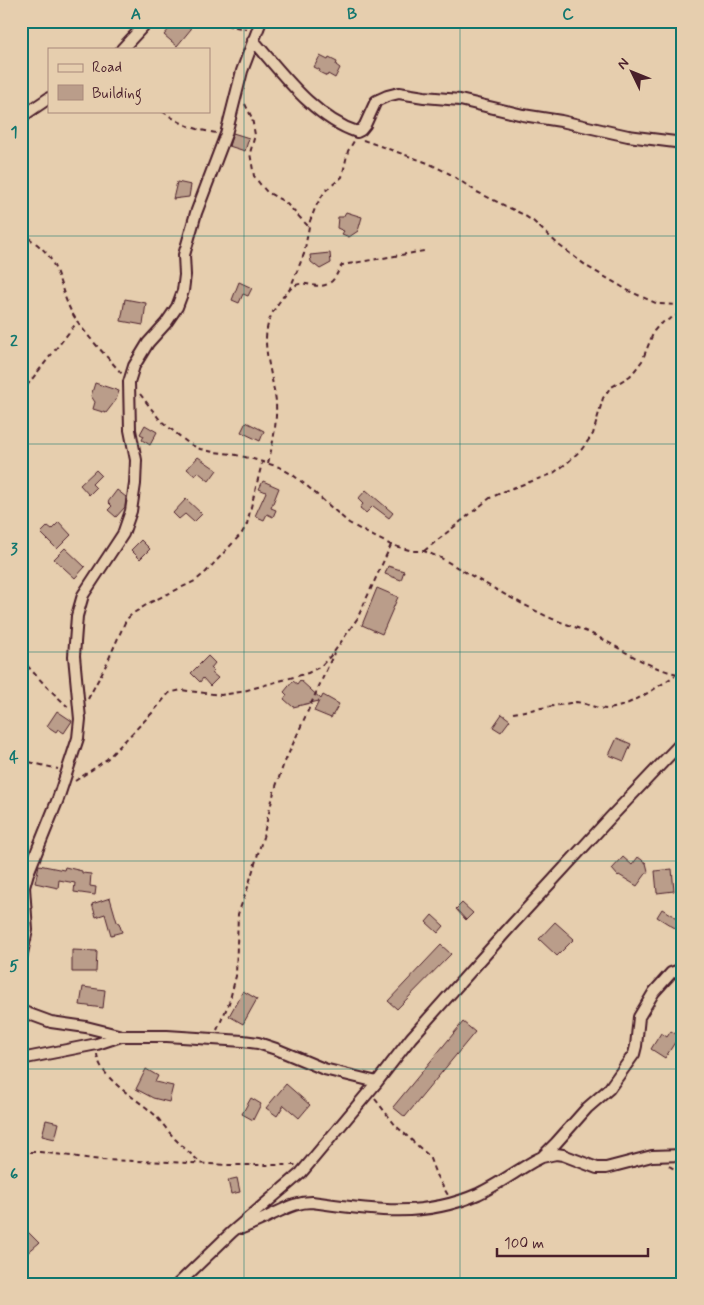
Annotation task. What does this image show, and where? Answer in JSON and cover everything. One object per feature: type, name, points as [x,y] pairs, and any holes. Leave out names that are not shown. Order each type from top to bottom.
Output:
[{"type":"street","points":[[123,48],[148,21]]},
{"type":"street","points":[[21,958],[27,930],[24,887],[58,799],[78,738],[80,717],[74,656],[77,616],[83,595],[123,534],[131,511],[136,460],[130,430],[129,382],[134,366],[148,343],[166,323],[180,299],[185,275],[184,255],[190,232],[226,134],[242,70],[259,26]]},
{"type":"street","points":[[253,40],[297,90],[316,108],[340,125],[357,132],[361,130],[376,101],[387,96],[399,94],[460,100],[524,116],[561,121],[628,136],[683,143]]},
{"type":"street","points":[[21,117],[48,99]]},
{"type":"street","points":[[178,1284],[232,1232],[301,1173],[411,1038],[510,927],[683,741]]},
{"type":"street","points":[[542,1157],[587,1108],[609,1089],[634,1054],[640,1017],[654,992],[671,973],[683,969]]},
{"type":"street","points":[[21,1010],[50,1022],[86,1027],[122,1036],[166,1036],[258,1043],[324,1069],[377,1082]]},
{"type":"street","points":[[21,1059],[97,1044],[122,1036]]},
{"type":"street","points":[[232,1232],[301,1202],[380,1211],[416,1210],[452,1203],[479,1194],[534,1161],[556,1154],[597,1168],[606,1168],[652,1156],[683,1155]]},
{"type":"path","points":[[218,21],[240,28],[259,26]]},
{"type":"path","points":[[244,103],[252,118],[254,135],[250,154],[254,176],[267,192],[285,202],[308,226]]},
{"type":"path","points":[[164,112],[189,127],[226,134]]},
{"type":"path","points":[[361,139],[428,162],[477,192],[522,214],[588,267],[629,291],[658,304],[683,305]]},
{"type":"path","points":[[289,291],[304,254],[308,226],[316,206],[325,191],[342,177],[348,151],[355,140]]},
{"type":"path","points":[[21,233],[48,255],[72,312],[89,336],[160,420],[188,443],[200,449],[232,454],[279,467],[293,475],[349,523],[391,545],[424,551],[441,558],[547,616],[591,633],[656,669],[683,675]]},
{"type":"path","points":[[268,464],[273,444],[276,403],[265,343],[270,316],[280,300],[298,284],[326,285],[335,278],[342,265],[424,251]]},
{"type":"path","points":[[424,551],[490,498],[552,474],[577,454],[593,434],[603,398],[610,388],[630,376],[636,369],[642,361],[654,331],[660,324],[683,312]]},
{"type":"path","points":[[21,393],[78,321]]},
{"type":"path","points":[[21,659],[46,686],[80,717],[126,620],[151,602],[195,580],[206,572],[242,533],[249,515],[262,462]]},
{"type":"path","points":[[71,784],[106,759],[153,712],[169,693],[181,690],[221,695],[240,692],[308,673],[321,666],[334,652],[357,619],[391,545]]},
{"type":"path","points":[[213,1039],[229,1003],[236,976],[238,914],[247,890],[282,766],[334,652]]},
{"type":"path","points":[[513,712],[576,702],[608,709],[618,707],[677,674]]},
{"type":"path","points":[[21,760],[67,771]]},
{"type":"path","points":[[97,1044],[99,1063],[106,1073],[117,1085],[153,1114],[175,1139],[202,1164]]},
{"type":"path","points":[[369,1091],[396,1126],[429,1156],[436,1175],[452,1203]]},
{"type":"path","points":[[21,1152],[40,1152],[101,1160],[229,1165],[308,1165]]},
{"type":"building","points":[[176,21],[182,21],[191,29],[177,46],[164,35]]},
{"type":"building","points":[[320,56],[337,62],[336,65],[340,68],[335,78],[319,72],[320,70],[314,67]]},
{"type":"building","points":[[233,133],[249,138],[245,151],[229,146]]},
{"type":"building","points":[[177,182],[191,185],[189,197],[173,199]]},
{"type":"building","points":[[346,212],[362,217],[358,231],[349,237],[342,234],[344,231],[337,228],[338,217],[343,217]]},
{"type":"building","points":[[330,253],[331,263],[320,269],[311,262],[310,255]]},
{"type":"building","points":[[239,282],[252,288],[248,296],[243,294],[239,303],[232,300]]},
{"type":"building","points":[[125,299],[146,303],[143,325],[121,321]]},
{"type":"building","points":[[95,383],[119,391],[116,400],[106,413],[93,409],[95,402],[91,396]]},
{"type":"building","points":[[246,422],[264,431],[260,441],[241,432]]},
{"type":"building","points":[[145,425],[157,432],[150,445],[142,440],[144,436],[140,434]]},
{"type":"building","points":[[198,457],[217,470],[209,481],[198,472],[195,476],[187,469]]},
{"type":"building","points":[[96,470],[101,475],[92,484],[96,488],[89,495],[80,485]]},
{"type":"building","points":[[263,481],[279,488],[271,508],[276,510],[273,517],[267,514],[264,520],[255,516],[266,492],[259,489]]},
{"type":"building","points":[[117,490],[126,497],[125,507],[116,517],[108,510],[112,506],[108,502]]},
{"type":"building","points":[[366,490],[393,513],[389,518],[373,506],[366,513],[360,508],[363,504],[358,499]]},
{"type":"building","points":[[186,499],[202,514],[194,522],[185,514],[179,519],[173,513]]},
{"type":"building","points":[[59,522],[71,535],[57,549],[41,533],[48,526],[52,529]]},
{"type":"building","points":[[141,540],[150,549],[140,559],[131,550]]},
{"type":"building","points":[[65,548],[85,567],[75,578],[54,559]]},
{"type":"building","points":[[388,566],[404,571],[401,580],[385,574]]},
{"type":"building","points":[[377,588],[398,597],[382,634],[362,625]]},
{"type":"building","points":[[208,656],[215,663],[211,668],[214,671],[212,673],[218,678],[210,686],[203,678],[200,682],[191,673]]},
{"type":"building","points":[[300,680],[321,699],[323,695],[339,704],[331,718],[314,711],[319,701],[293,707],[284,699],[287,695],[284,692],[293,681],[297,684]]},
{"type":"building","points":[[57,711],[72,721],[64,733],[58,729],[56,732],[47,726]]},
{"type":"building","points":[[502,714],[510,720],[501,732],[493,727]]},
{"type":"building","points":[[617,738],[631,744],[624,761],[609,755]]},
{"type":"building","points":[[623,857],[632,865],[638,857],[646,863],[648,871],[637,886],[618,876],[612,869]]},
{"type":"building","points":[[39,865],[64,870],[65,867],[91,874],[90,886],[96,887],[95,895],[74,892],[75,883],[59,880],[58,888],[35,883]]},
{"type":"building","points":[[672,869],[674,891],[657,893],[655,871]]},
{"type":"building","points":[[110,898],[122,932],[111,935],[105,914],[96,917],[92,904]]},
{"type":"building","points":[[462,903],[473,913],[466,920],[456,909]]},
{"type":"building","points":[[662,909],[683,922],[683,933],[657,917]]},
{"type":"building","points":[[432,915],[444,926],[438,933],[426,922]]},
{"type":"building","points":[[555,922],[574,939],[557,956],[539,939]]},
{"type":"building","points":[[441,945],[451,954],[397,1009],[388,1001]]},
{"type":"building","points":[[72,950],[97,951],[96,972],[72,972]]},
{"type":"building","points":[[83,987],[105,990],[103,1008],[80,1005]]},
{"type":"building","points":[[243,991],[257,999],[243,1024],[229,1016]]},
{"type":"building","points":[[463,1022],[475,1032],[405,1117],[393,1107]]},
{"type":"building","points":[[671,1031],[679,1036],[665,1058],[651,1049],[661,1033],[667,1037]]},
{"type":"building","points":[[146,1069],[158,1076],[155,1082],[173,1086],[169,1102],[153,1098],[136,1089]]},
{"type":"building","points":[[286,1084],[310,1105],[299,1118],[284,1105],[277,1116],[266,1108]]},
{"type":"building","points":[[251,1098],[261,1104],[253,1120],[242,1114]]},
{"type":"building","points":[[46,1120],[59,1123],[55,1139],[42,1136]]},
{"type":"building","points":[[237,1178],[240,1192],[231,1194],[228,1180]]},
{"type":"building","points":[[26,1230],[39,1243],[26,1254],[21,1248],[21,1235]]}]
